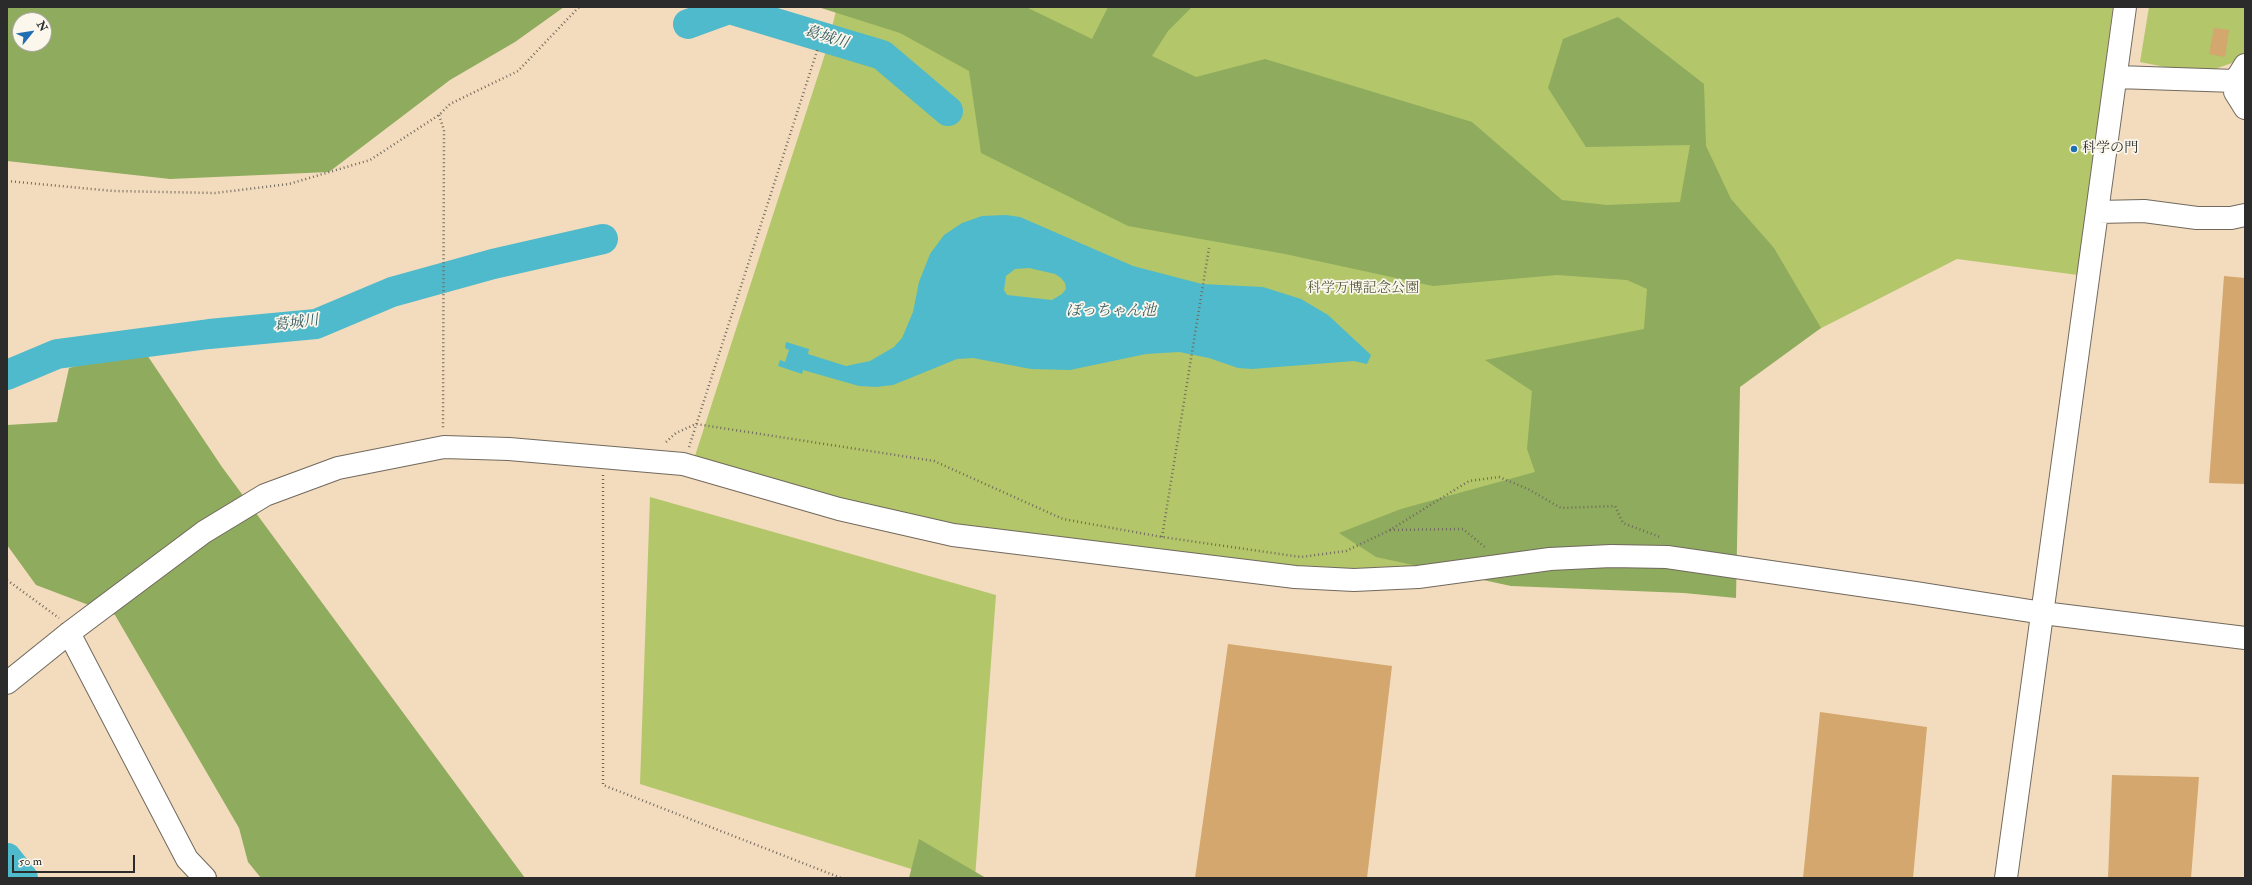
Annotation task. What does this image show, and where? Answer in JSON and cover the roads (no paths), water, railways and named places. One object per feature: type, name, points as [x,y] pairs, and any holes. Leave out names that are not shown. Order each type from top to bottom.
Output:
[{"type":"street","points":[[2006,878],[2126,7]]},
{"type":"street","points":[[2116,77],[2240,73],[2235,92],[2245,108]]},
{"type":"street","points":[[2098,212],[2144,211],[2197,218],[2231,218],[2245,215]]},
{"type":"street","points":[[7,683],[69,633],[204,532],[265,495],[338,468],[444,447],[509,449],[683,464],[839,509],[907,526],[953,535],[1160,562],[1295,577],[1354,580],[1418,577],[1550,559],[1611,556],[1667,557],[1915,593],[2043,614],[2245,638]]},
{"type":"street","points":[[69,633],[187,860],[205,878]]},
{"type":"water","name":"ぽっちゃん池","points":[[1006,215],[1020,217],[1133,266],[1202,284],[1263,287],[1301,299],[1328,315],[1371,355],[1367,364],[1354,361],[1252,369],[1238,368],[1209,358],[1179,352],[1146,354],[1070,370],[1031,369],[973,358],[957,359],[893,385],[876,387],[859,386],[803,370],[802,374],[778,366],[780,360],[785,362],[789,350],[785,348],[786,342],[809,349],[808,354],[846,366],[870,361],[894,347],[902,338],[913,312],[919,282],[930,254],[944,235],[962,223],[982,216]],"holes":[[[1029,268],[1055,274],[1065,283],[1066,289],[1062,294],[1052,300],[1007,295],[1004,290],[1006,276],[1015,269]]]},
{"type":"waterway","name":"葛城川","points":[[688,24],[729,9],[882,55],[948,111]]},
{"type":"waterway","name":"葛城川","points":[[7,375],[57,354],[209,334],[316,324],[392,292],[493,264],[603,239]]},
{"type":"waterway","points":[[7,858],[23,878]]},
{"type":"place","name":"科学の門","points":[[2074,149]]},
{"type":"park label","name":"科学万博記念公園","points":[[1363,289]]}]
